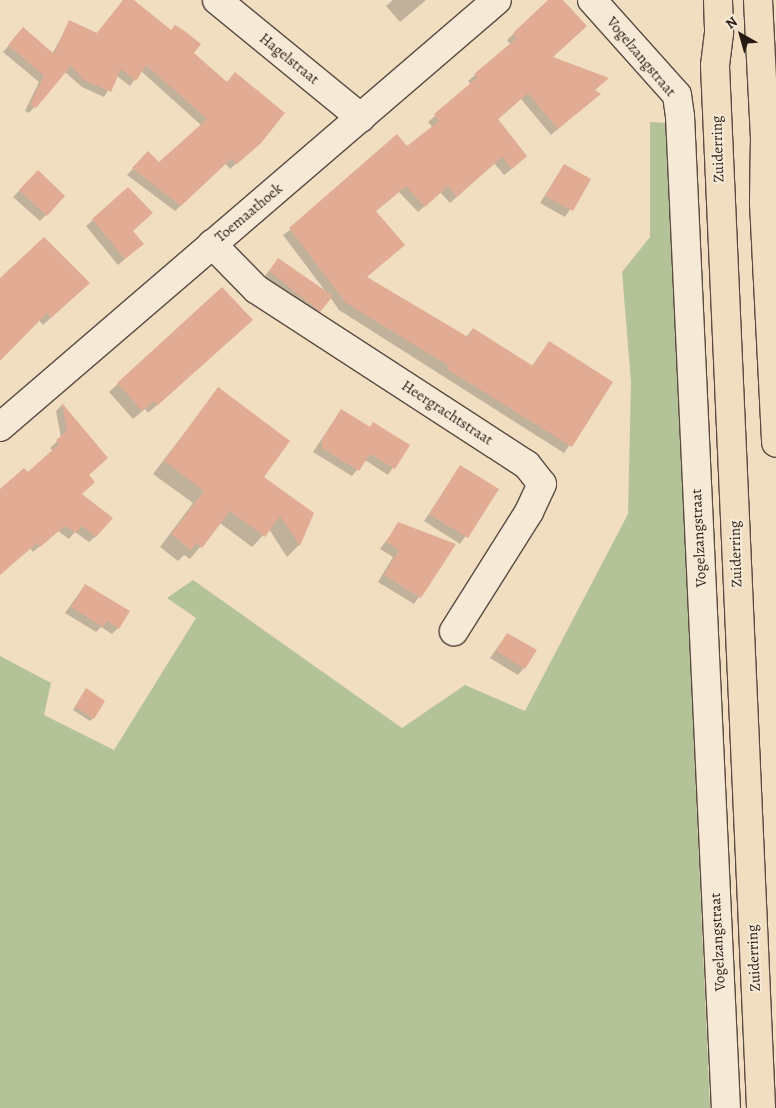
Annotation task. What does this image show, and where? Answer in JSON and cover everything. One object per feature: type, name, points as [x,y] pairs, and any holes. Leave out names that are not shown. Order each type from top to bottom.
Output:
[{"type":"highway","name":"Zuiderring","points":[[718,0],[719,33],[715,66],[761,1108]]},
{"type":"highway","points":[[758,0],[765,137],[764,203],[776,443]]},
{"type":"street","name":"Hagelstraat","points":[[217,0],[361,118]]},
{"type":"street","name":"Toemaathoek","points":[[0,427],[497,0]]},
{"type":"street","name":"Vogelzangstraat","points":[[592,0],[677,94],[680,116],[726,1108]]},
{"type":"street","points":[[708,0],[710,49],[715,66]]},
{"type":"street","name":"Heergrachtstraat","points":[[212,244],[256,289],[527,465],[542,484],[529,512],[454,631]]},
{"type":"green space","points":[[650,122],[667,123],[681,356],[687,589],[710,1108],[0,1108],[0,656],[51,683],[44,715],[114,750],[196,618],[167,598],[193,580],[402,728],[465,685],[525,711],[628,514],[631,382],[622,272],[650,237]]},
{"type":"building","points":[[123,0],[134,0],[171,30],[175,25],[186,32],[201,44],[194,53],[227,82],[235,72],[285,113],[261,143],[237,164],[232,158],[181,206],[132,168],[148,151],[159,162],[207,119],[146,65],[136,81],[121,69],[111,92],[84,80],[71,66],[36,108],[30,105],[44,76],[8,45],[23,27],[54,54],[69,20],[97,33]]},
{"type":"building","points":[[548,0],[563,0],[587,26],[553,57],[609,78],[595,90],[601,94],[558,129],[528,93],[498,119],[527,156],[512,169],[502,157],[457,197],[448,186],[425,207],[406,186],[376,211],[405,245],[367,277],[468,337],[473,328],[533,366],[549,341],[613,382],[572,447],[447,369],[449,366],[346,303],[289,228],[397,134],[407,146],[439,121],[434,114],[478,77],[474,74],[517,38],[513,33]]},
{"type":"building","points":[[564,164],[591,179],[573,211],[545,196]]},
{"type":"building","points":[[38,170],[65,196],[47,216],[19,190]]},
{"type":"building","points":[[128,187],[153,213],[133,231],[144,244],[125,259],[92,219]]},
{"type":"building","points":[[44,237],[90,283],[51,318],[47,313],[0,361],[0,278]]},
{"type":"building","points":[[278,258],[333,296],[320,312],[269,271]]},
{"type":"building","points":[[222,287],[253,320],[158,405],[154,401],[142,411],[117,383]]},
{"type":"building","points":[[218,387],[290,441],[264,477],[314,513],[300,546],[280,516],[265,537],[230,511],[202,548],[196,543],[191,550],[171,534],[204,491],[164,461]]},
{"type":"building","points":[[62,403],[108,458],[89,475],[95,482],[82,494],[113,518],[96,537],[82,526],[76,533],[65,526],[40,547],[37,543],[0,575],[0,489],[24,468],[28,472],[59,444],[56,440],[67,431]]},
{"type":"building","points":[[341,409],[370,427],[373,422],[410,445],[395,469],[370,454],[359,471],[322,448],[322,440]]},
{"type":"building","points":[[460,465],[499,489],[468,538],[429,514]]},
{"type":"building","points":[[398,522],[456,544],[421,598],[384,575],[399,550],[386,542]]},
{"type":"building","points":[[85,584],[130,611],[119,629],[107,621],[103,627],[71,607]]},
{"type":"building","points":[[507,633],[537,650],[525,669],[496,651]]},
{"type":"building","points":[[86,688],[105,701],[94,719],[75,707]]}]
